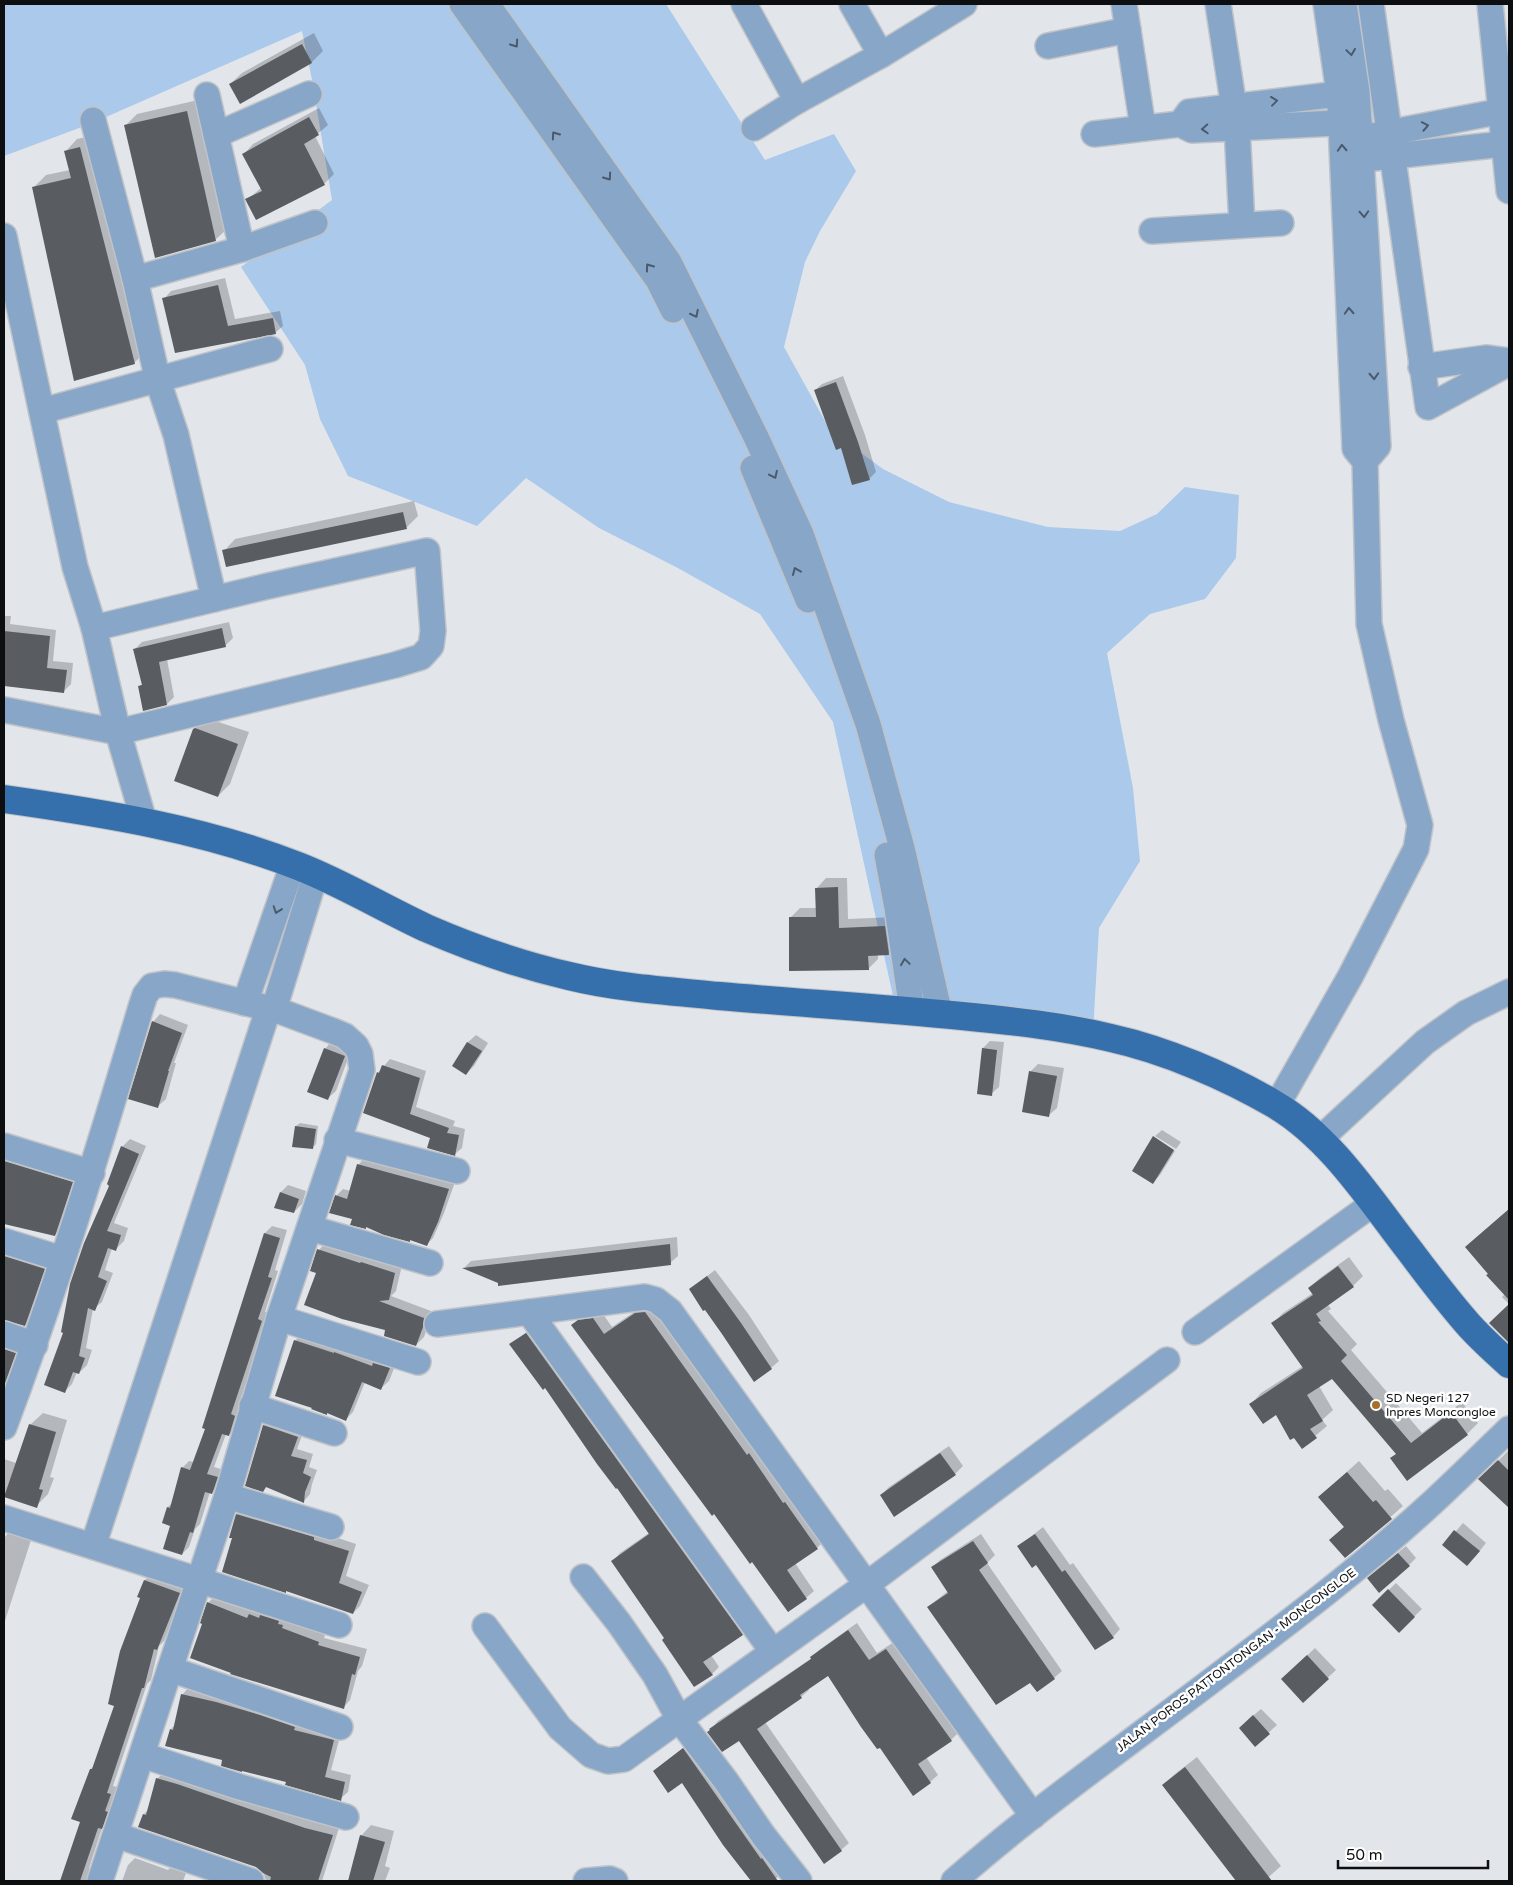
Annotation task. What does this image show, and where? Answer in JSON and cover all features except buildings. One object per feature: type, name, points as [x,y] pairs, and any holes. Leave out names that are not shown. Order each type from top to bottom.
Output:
[{"type":"main road","points":[[4,799],[144,821],[222,841],[304,869],[428,928],[476,948],[527,965],[572,977],[624,986],[688,993],[912,1010],[1024,1022],[1114,1038],[1154,1050],[1222,1077],[1277,1105],[1300,1122],[1319,1140],[1374,1203],[1469,1325],[1509,1364]]},
{"type":"street","points":[[462,4],[658,280],[746,452],[807,598],[866,770],[889,863],[912,1010]]},
{"type":"street","points":[[487,4],[668,262],[756,436],[801,534],[868,724],[902,848],[940,1014]]},
{"type":"street","points":[[744,4],[797,101]]},
{"type":"street","points":[[852,4],[881,55]]},
{"type":"street","points":[[754,128],[797,101],[881,55],[962,4]]},
{"type":"street","points":[[1124,4],[1143,128]]},
{"type":"street","points":[[1218,4],[1235,117],[1242,225]]},
{"type":"street","points":[[1326,4],[1348,92],[1355,136],[1378,446],[1365,461]]},
{"type":"street","points":[[1344,4],[1348,92]]},
{"type":"street","points":[[1371,4],[1428,407],[1509,362]]},
{"type":"street","points":[[1490,4],[1509,191]]},
{"type":"street","points":[[1048,46],[1128,30]]},
{"type":"street","points":[[1235,117],[1348,92]]},
{"type":"street","points":[[216,134],[309,94]]},
{"type":"street","points":[[207,95],[242,249]]},
{"type":"street","points":[[1390,145],[1502,111]]},
{"type":"street","points":[[1094,134],[1180,124],[1189,112],[1235,117],[1355,136],[1390,145],[1503,144]]},
{"type":"street","points":[[93,120],[135,279],[158,380],[176,435],[214,599]]},
{"type":"street","points":[[1277,1105],[1350,978],[1416,849],[1420,824],[1391,720],[1369,624],[1365,461],[1355,449],[1355,136]]},
{"type":"street","points":[[135,279],[242,249],[315,223]]},
{"type":"street","points":[[1152,231],[1281,223]]},
{"type":"street","points":[[4,236],[76,567],[94,628],[118,732],[144,821]]},
{"type":"street","points":[[42,411],[270,349]]},
{"type":"street","points":[[1421,367],[1486,358],[1509,362]]},
{"type":"street","points":[[5,710],[118,732],[395,665],[421,657],[431,646],[433,631],[427,551],[94,628]]},
{"type":"street","points":[[93,1546],[304,869]]},
{"type":"street","points":[[4,1427],[35,1345],[92,1173],[145,995],[152,986],[175,985],[262,1006],[345,1036],[356,1046],[360,1054],[362,1070],[279,1318],[227,1496],[100,1881]]},
{"type":"street","points":[[1319,1140],[1425,1042],[1466,1013],[1509,992]]},
{"type":"street","points":[[337,1140],[457,1171]]},
{"type":"street","points":[[4,1146],[92,1173]]},
{"type":"street","points":[[1195,1332],[1374,1203]]},
{"type":"street","points":[[310,1228],[430,1264]]},
{"type":"street","points":[[4,1241],[62,1259]]},
{"type":"street","points":[[436,1324],[646,1297],[656,1300],[670,1311],[1033,1816]]},
{"type":"street","points":[[529,1312],[773,1652]]},
{"type":"street","points":[[279,1318],[418,1362]]},
{"type":"street","points":[[4,1334],[35,1345]]},
{"type":"street","points":[[485,1626],[560,1728],[591,1755],[608,1761],[624,1759],[866,1585],[1167,1360]]},
{"type":"street","points":[[252,1406],[334,1433]]},
{"type":"street","name":"JALAN POROS PATTONTONGAN - MONCONGLOE","points":[[954,1881],[986,1852],[1220,1675],[1345,1577],[1432,1502],[1509,1429]]},
{"type":"street","points":[[227,1496],[331,1526]]},
{"type":"street","points":[[4,1518],[339,1625]]},
{"type":"street","points":[[583,1577],[619,1623],[655,1675],[679,1719],[763,1835],[799,1881]]},
{"type":"street","points":[[170,1669],[340,1727]]},
{"type":"street","points":[[142,1755],[240,1787],[346,1817]]},
{"type":"street","points":[[116,1835],[195,1873],[252,1881]]},
{"type":"street","points":[[586,1881],[610,1879],[615,1881]]},
{"type":"shaded area","points":[[4,4],[666,4],[765,160],[834,134],[856,171],[820,231],[805,262],[784,347],[830,430],[883,469],[949,502],[1048,527],[1120,531],[1157,514],[1185,487],[1239,495],[1236,558],[1205,599],[1150,614],[1107,653],[1133,788],[1140,861],[1099,928],[1093,1033],[898,1019],[833,722],[760,614],[676,567],[599,528],[526,478],[477,526],[348,476],[320,419],[305,365],[241,267],[332,200],[302,31],[90,124],[4,156]]},
{"type":"place","name":"SD Negeri 127 Inpres Moncongloe","points":[[1376,1405]]}]
